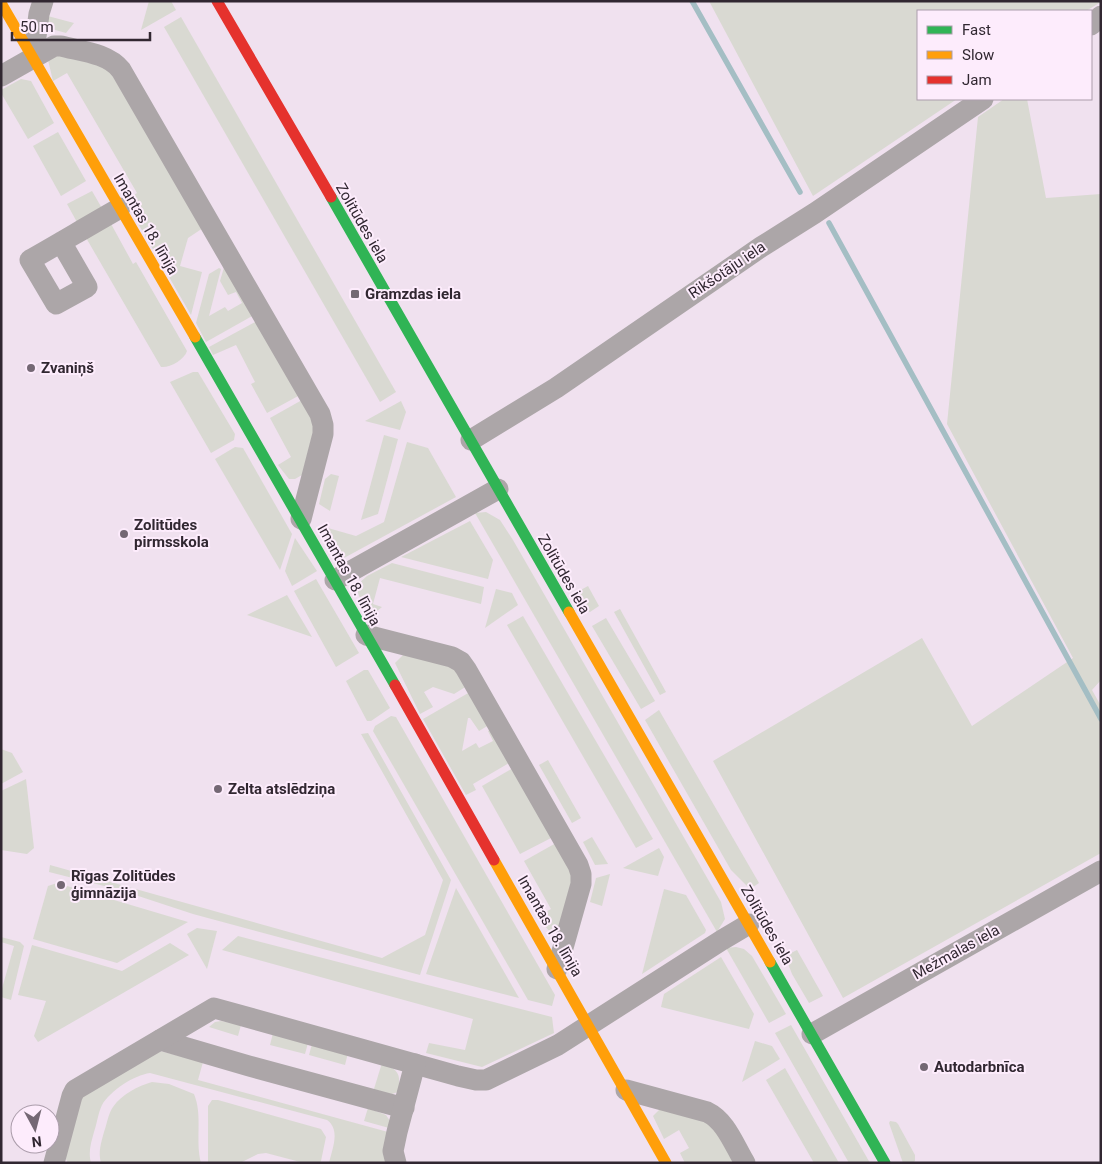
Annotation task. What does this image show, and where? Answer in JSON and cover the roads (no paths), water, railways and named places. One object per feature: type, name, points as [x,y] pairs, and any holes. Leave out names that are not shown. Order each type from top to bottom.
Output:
[{"type":"street","points":[[33,59],[39,14],[43,1]]},
{"type":"street","name":"Zolitūdes iela","points":[[217,1],[885,1163]]},
{"type":"street","name":"Imantas 18. līnija","points":[[1,3],[335,580],[666,1163]]},
{"type":"street","points":[[1,76],[48,49],[61,46],[107,58],[115,62],[320,414],[323,434],[300,519]]},
{"type":"street","name":"Rikšotāju iela","points":[[471,440],[556,388],[761,247],[815,213],[982,100]]},
{"type":"street","points":[[61,242],[120,208]]},
{"type":"street","points":[[335,580],[498,489]]},
{"type":"street","points":[[366,635],[452,657],[461,662],[466,669],[566,844],[581,874],[581,884],[557,969]]},
{"type":"street","name":"Mežmalas iela","points":[[812,1034],[1101,871]]},
{"type":"street","points":[[54,1163],[72,1096],[76,1090],[214,1008],[415,1064],[476,1080],[486,1080],[558,1045],[589,1027],[749,924]]},
{"type":"street","points":[[160,1040],[404,1108]]},
{"type":"street","points":[[396,1163],[394,1151],[415,1064]]},
{"type":"street","points":[[626,1090],[707,1112],[715,1116],[721,1122],[745,1163]]},
{"type":"waterway","points":[[692,1],[800,192]]},
{"type":"waterway","points":[[829,223],[1101,719]]},
{"type":"place","name":"Gramzdas iela","points":[[355,294]]},
{"type":"place","name":"Zvaniņš","points":[[31,368]]},
{"type":"place","name":"Zolitūdes pirmsskola","points":[[124,534]]},
{"type":"place","name":"Zelta atslēdziņa","points":[[218,789]]},
{"type":"place","name":"Rīgas Zolitūdes ģimnāzija","points":[[61,885]]},
{"type":"place","name":"Autodarbnīca","points":[[924,1067]]}]
